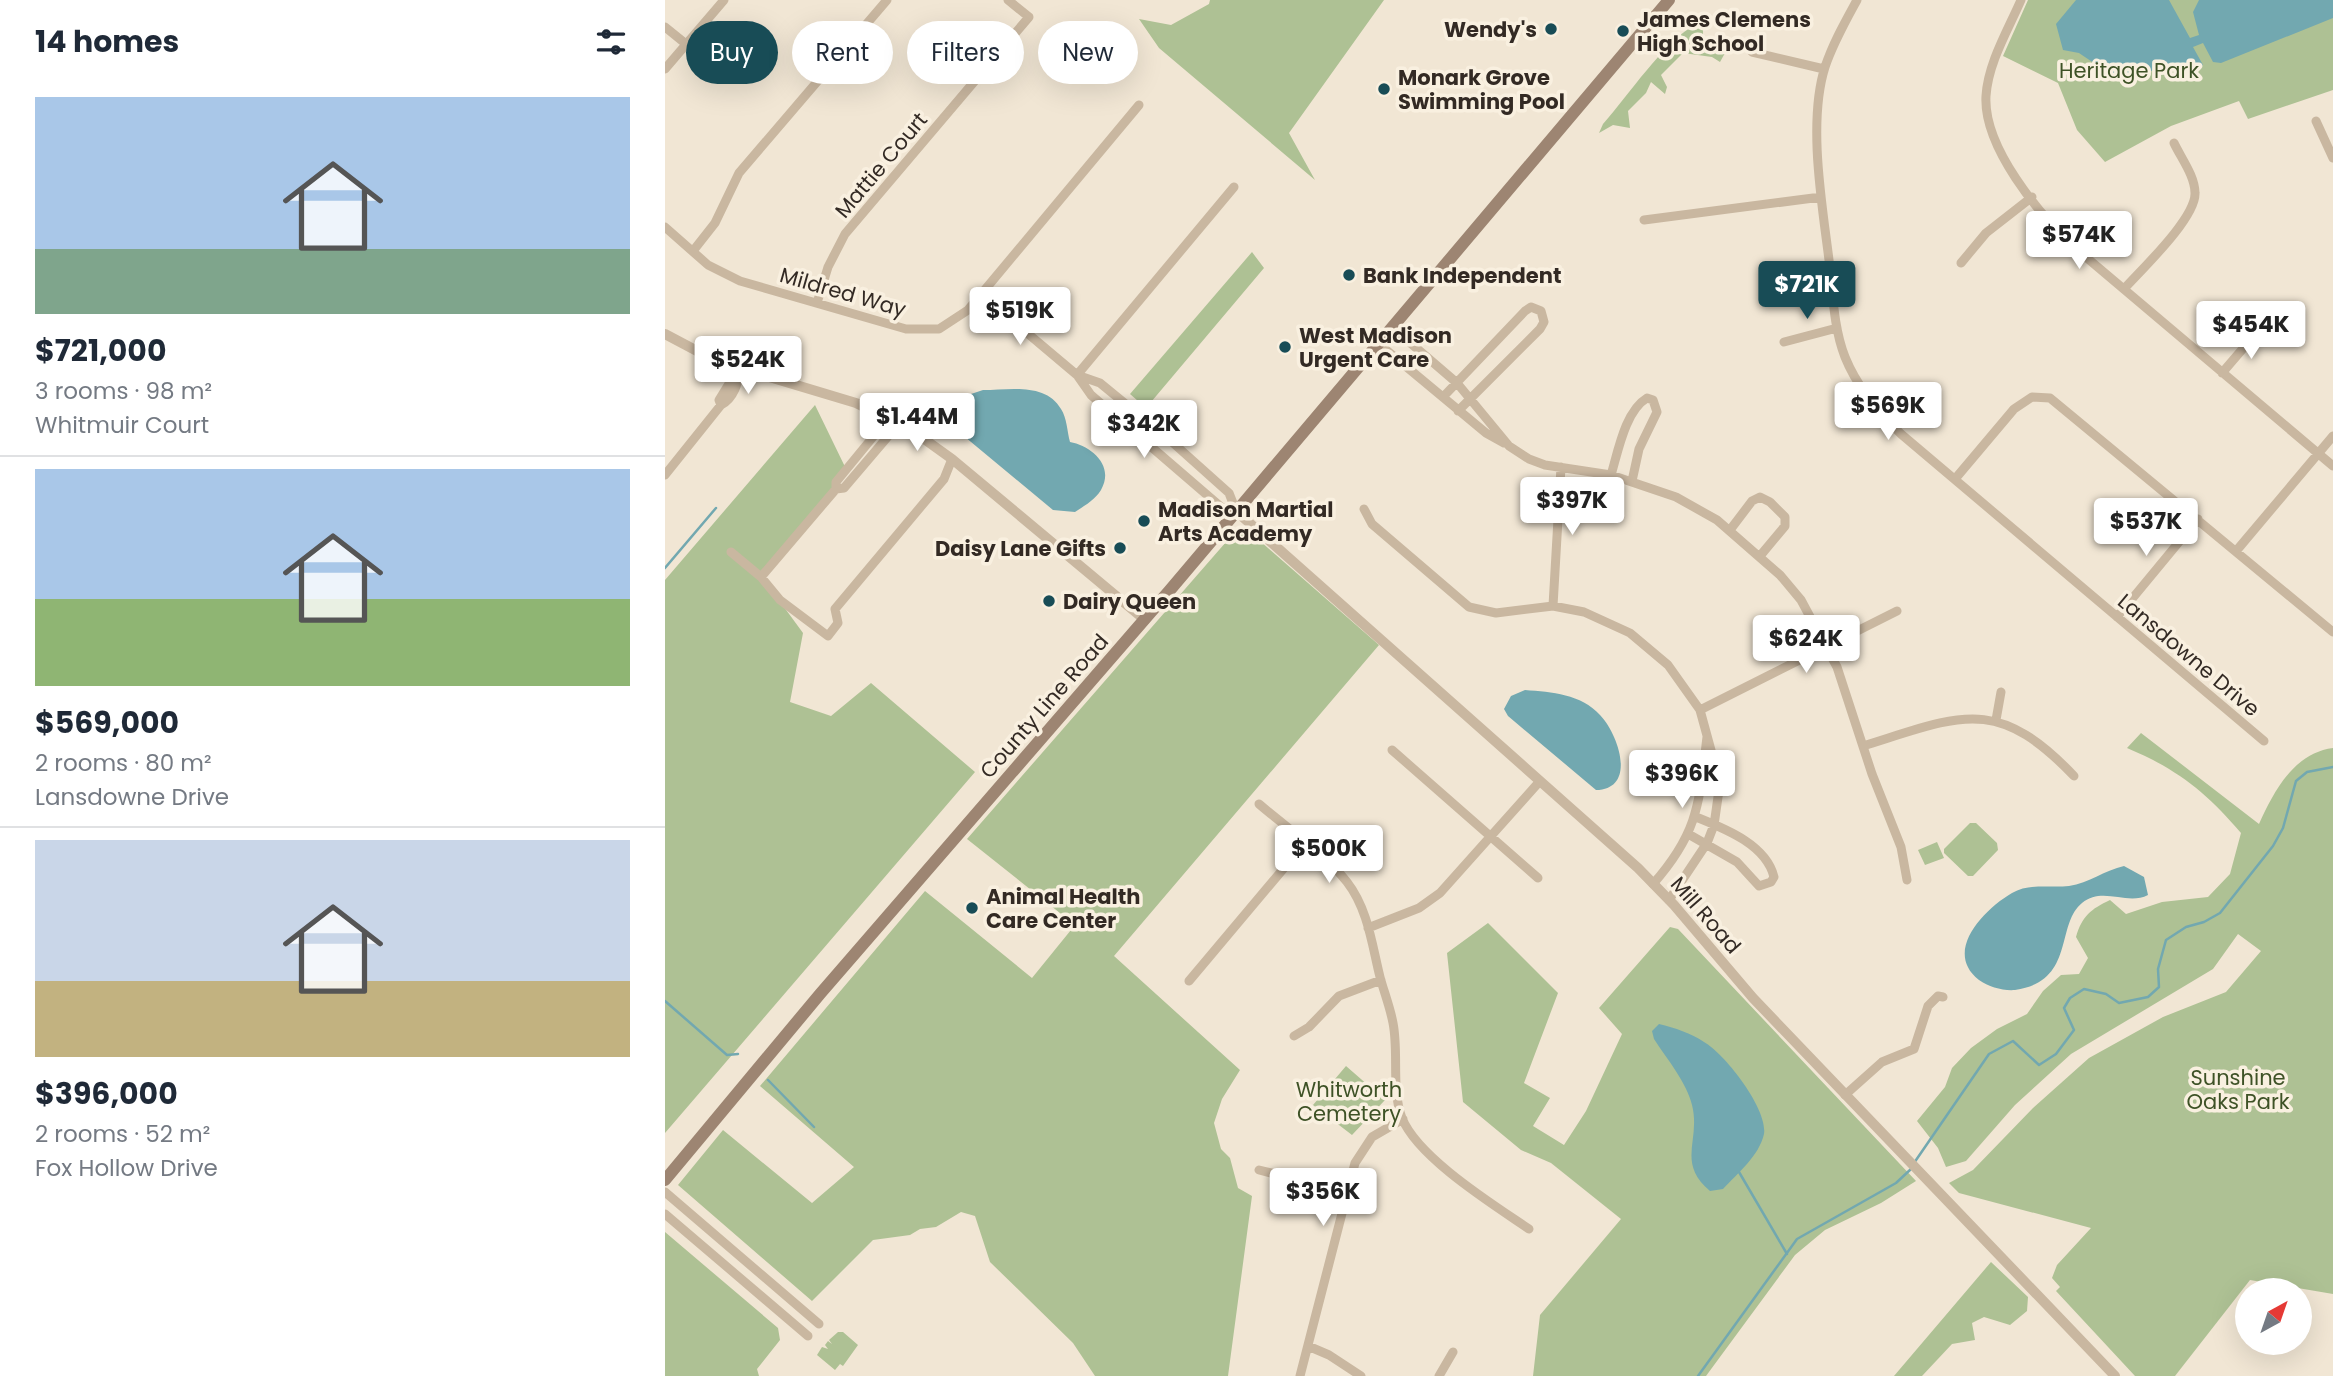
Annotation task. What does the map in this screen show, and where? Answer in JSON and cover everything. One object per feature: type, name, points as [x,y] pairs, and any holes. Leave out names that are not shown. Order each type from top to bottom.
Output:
[{"type":"main road","name":"County Line Road","points":[[665,1180],[820,994],[1145,620],[1669,0]]},
{"type":"street","points":[[705,21],[723,0]]},
{"type":"street","points":[[693,251],[715,223],[739,173],[887,0]]},
{"type":"street","name":"Mattie Court","points":[[817,303],[828,267],[845,234],[1029,18],[1008,0]]},
{"type":"street","name":"Lansdowne Drive","points":[[1857,0],[1824,69],[1818,120],[1821,197],[1837,328],[1845,356],[1869,400],[1901,434],[2264,741]]},
{"type":"street","points":[[2021,0],[1993,64],[1986,108],[1998,147],[2061,235],[2333,466]]},
{"type":"street","points":[[665,27],[686,44],[665,69]]},
{"type":"street","points":[[1752,52],[1824,69]]},
{"type":"street","name":"Mildred Way","points":[[665,227],[708,265],[731,277],[906,329],[939,329],[955,321],[982,295],[1139,105]]},
{"type":"street","points":[[2316,121],[2333,158]]},
{"type":"street","points":[[2124,289],[2189,213],[2195,194],[2191,176],[2174,143]]},
{"type":"street","points":[[1077,376],[1234,187]]},
{"type":"street","points":[[1644,220],[1821,197]]},
{"type":"street","points":[[1961,263],[1986,233],[2032,197]]},
{"type":"street","points":[[982,295],[1077,376],[1091,395],[1221,507],[1236,511]]},
{"type":"street","points":[[1443,397],[1525,311],[1531,307],[1541,310],[1544,321],[1540,329],[1458,411]]},
{"type":"street","points":[[1393,328],[1471,397],[1509,446]]},
{"type":"street","points":[[1784,342],[1837,328]]},
{"type":"street","points":[[2222,373],[2258,331]]},
{"type":"street","points":[[665,334],[691,349],[738,369],[856,403],[952,459],[1145,620]]},
{"type":"street","points":[[1379,344],[1458,411],[1529,459],[1611,475],[1676,497],[1730,530],[1760,556],[1801,600],[1828,648],[1848,696],[1863,746],[1901,847],[1907,880]]},
{"type":"street","points":[[665,475],[721,405],[728,402],[740,379],[738,369]]},
{"type":"street","points":[[1077,376],[1100,383],[1172,442],[1229,493],[1236,511]]},
{"type":"street","points":[[1955,479],[2014,410],[2032,397],[2050,398],[2333,632]]},
{"type":"street","points":[[1611,475],[1623,437],[1641,401],[1647,398],[1653,400],[1657,412],[1639,449],[1632,481]]},
{"type":"street","points":[[761,577],[836,489],[835,482],[882,426],[892,424]]},
{"type":"street","points":[[2237,550],[2333,436]]},
{"type":"street","points":[[731,552],[761,577],[780,600],[828,636],[838,623],[835,609],[944,479],[952,459]]},
{"type":"street","points":[[1553,606],[1561,467]]},
{"type":"street","points":[[944,479],[963,469]]},
{"type":"street","points":[[1730,530],[1752,501],[1760,497],[1770,502],[1785,517],[1785,526],[1760,556]]},
{"type":"street","points":[[1364,509],[1372,524],[1469,607],[1496,613],[1553,606],[1584,612],[1611,623],[1648,645],[1668,665],[1700,710],[1720,783],[1714,825],[1707,844],[1669,900]]},
{"type":"street","name":"Mill Road","points":[[1236,511],[1653,884],[1753,998],[2115,1376]]},
{"type":"street","points":[[2117,617],[2198,519]]},
{"type":"street","points":[[1700,710],[1897,611]]},
{"type":"street","points":[[1996,720],[2001,692]]},
{"type":"street","points":[[1863,746],[1959,718],[1996,720],[2028,735],[2074,776]]},
{"type":"street","points":[[1653,884],[1689,835],[1696,817],[1707,735]]},
{"type":"street","points":[[1392,751],[1538,877]]},
{"type":"street","points":[[1368,928],[1427,902],[1448,884],[1540,781]]},
{"type":"street","points":[[1259,804],[1347,883],[1360,905],[1394,1023],[1397,1096],[1402,1119],[1417,1141],[1436,1159],[1474,1191],[1529,1229]]},
{"type":"street","points":[[1689,835],[1737,862],[1759,886],[1771,882],[1772,871],[1757,852],[1738,837],[1696,817]]},
{"type":"street","points":[[1189,981],[1305,843]]},
{"type":"street","points":[[1294,1036],[1309,1027],[1339,996],[1381,979]]},
{"type":"street","points":[[1845,1095],[1882,1062],[1914,1049],[1928,1006],[1938,996],[1943,997]]},
{"type":"street","points":[[1300,1376],[1347,1192],[1361,1150],[1372,1137],[1402,1119]]},
{"type":"street","points":[[1259,1170],[1347,1192]]},
{"type":"street","points":[[665,1192],[819,1324]]},
{"type":"street","points":[[665,1214],[808,1336]]},
{"type":"street","points":[[1308,1346],[1329,1355],[1361,1376]]},
{"type":"street","points":[[1439,1376],[1453,1352]]},
{"type":"green space","points":[[1210,0],[1384,0],[1289,133],[1315,180],[1159,48],[1139,19],[1171,25],[1209,4]]},
{"type":"green space","name":"Heritage Park","points":[[2028,0],[2333,0],[2333,90],[2248,119],[2239,101],[2171,126],[2105,162],[2077,130],[2058,83],[2003,56]]},
{"type":"green space","points":[[1695,24],[1703,27],[1703,41],[1730,44],[1720,62],[1712,57],[1683,53],[1661,75],[1667,87],[1665,94],[1651,82],[1646,93],[1628,111],[1630,128],[1613,125],[1599,133],[1603,124],[1658,57]]},
{"type":"green space","points":[[1252,252],[1264,268],[1146,408],[1130,394]]},
{"type":"green space","points":[[815,405],[848,473],[762,577],[803,633],[790,702],[831,716],[871,683],[975,772],[665,1133],[665,580]]},
{"type":"green space","points":[[1233,534],[1253,535],[1379,645],[1114,956],[1240,1070],[1222,1099],[1214,1123],[1221,1149],[1230,1158],[1238,1188],[1252,1196],[1228,1376],[1095,1376],[1073,1343],[990,1262],[975,1216],[961,1212],[936,1227],[920,1229],[910,1235],[873,1240],[812,1301],[678,1185],[723,1130],[812,1203],[854,1167],[760,1086],[925,891],[1032,978],[1075,925],[967,839]]},
{"type":"green space","name":"Sunshine Oaks Park","points":[[2141,733],[2259,824],[2271,799],[2296,766],[2319,751],[2333,748],[2333,1294],[2312,1290],[2312,1278],[2235,1278],[2235,1299],[2175,1376],[2135,1376],[2056,1291],[2060,1287],[2052,1278],[2057,1265],[2091,1228],[1959,1193],[1949,1183],[1973,1170],[2033,1108],[2089,1058],[2163,1017],[2226,992],[2261,951],[2238,934],[2213,969],[2071,1054],[2015,1105],[1966,1161],[1946,1167],[1938,1148],[1917,1121],[1945,1087],[1952,1068],[1971,1048],[1997,1029],[2027,1014],[2043,991],[2061,975],[2079,974],[2088,958],[2076,937],[2084,918],[2092,910],[2110,900],[2126,914],[2162,902],[2208,897],[2230,874],[2241,833],[2190,783],[2161,764],[2127,748]]},
{"type":"green space","points":[[1970,823],[1976,823],[1997,843],[1998,850],[1973,876],[1968,876],[1944,853],[1944,849]]},
{"type":"green space","points":[[1937,842],[1944,858],[1925,865],[1918,850]]},
{"type":"green space","points":[[1488,923],[1558,993],[1524,1083],[1550,1098],[1533,1126],[1564,1145],[1586,1111],[1622,1034],[1599,1008],[1670,927],[1678,929],[1916,1181],[1881,1203],[1825,1230],[1795,1255],[1706,1376],[1533,1376],[1540,1315],[1621,1219],[1551,1163],[1521,1150],[1463,1102],[1447,953]]},
{"type":"green space","name":"Whitworth Cemetery","points":[[1346,1066],[1385,1100],[1352,1135],[1313,1105]]},
{"type":"green space","points":[[665,1232],[778,1328],[780,1340],[757,1369],[759,1376],[665,1376]]},
{"type":"green space","points":[[1991,1262],[2028,1297],[2027,1311],[2010,1325],[1984,1317],[1972,1323],[1975,1340],[1952,1344],[1922,1376],[1894,1376]]},
{"type":"green space","points":[[838,1332],[843,1332],[858,1345],[843,1366],[840,1364],[835,1370],[817,1355],[822,1347],[828,1349],[825,1345],[828,1341],[832,1344],[829,1340]]},
{"type":"water","points":[[2076,0],[2169,0],[2190,38],[2199,35],[2193,12],[2199,0],[2333,0],[2333,18],[2221,63],[2213,62],[2203,43],[2193,47],[2203,65],[2199,68],[2186,70],[2169,64],[2125,81],[2116,78],[2079,53],[2063,50],[2056,24]]},
{"type":"water","points":[[1026,389],[1054,400],[1065,416],[1070,442],[1093,452],[1103,465],[1105,481],[1096,497],[1075,512],[1053,510],[959,432],[948,417],[951,405],[962,397],[983,390]]},
{"type":"water","points":[[1525,690],[1575,698],[1600,715],[1618,747],[1621,760],[1617,781],[1609,787],[1596,790],[1508,716],[1504,709],[1511,696]]},
{"type":"water","points":[[2124,866],[2144,877],[2148,895],[2140,898],[2098,896],[2082,903],[2074,913],[2056,964],[2047,976],[2034,985],[2015,990],[1996,988],[1979,980],[1969,969],[1965,957],[1971,932],[2001,900],[2019,890],[2069,886]]},
{"type":"water","points":[[1659,1024],[1688,1033],[1713,1048],[1743,1083],[1759,1111],[1764,1134],[1758,1150],[1723,1189],[1710,1191],[1694,1170],[1692,1105],[1681,1080],[1654,1039],[1652,1031]]},
{"type":"waterway","points":[[665,568],[716,508]]},
{"type":"waterway","points":[[1914,1163],[1989,1054],[2013,1041],[2039,1065],[2056,1054],[2074,1030],[2064,1008],[2070,998],[2084,989],[2106,994],[2119,1003],[2148,997],[2159,987],[2158,969],[2166,940],[2186,927],[2204,922],[2220,913],[2273,846],[2283,828],[2296,781],[2307,772],[2333,767]]},
{"type":"waterway","points":[[665,1001],[727,1055],[738,1054]]},
{"type":"waterway","points":[[768,1080],[814,1127]]},
{"type":"waterway","points":[[1698,1376],[1797,1239],[1896,1183],[1911,1169]]},
{"type":"waterway","points":[[1739,1172],[1787,1254]]},
{"type":"place","name":"Wendy's","points":[[1551,29]]},
{"type":"place","name":"James Clemens High School","points":[[1623,31]]},
{"type":"place","name":"Monark Grove Swimming Pool","points":[[1384,89]]},
{"type":"place","name":"Bank Independent","points":[[1349,275]]},
{"type":"place","name":"West Madison Urgent Care","points":[[1285,347]]},
{"type":"place","name":"Madison Martial Arts Academy","points":[[1144,521]]},
{"type":"place","name":"Daisy Lane Gifts","points":[[1120,548]]},
{"type":"place","name":"Dairy Queen","points":[[1049,601]]},
{"type":"place","name":"Animal Health Care Center","points":[[972,908]]}]
